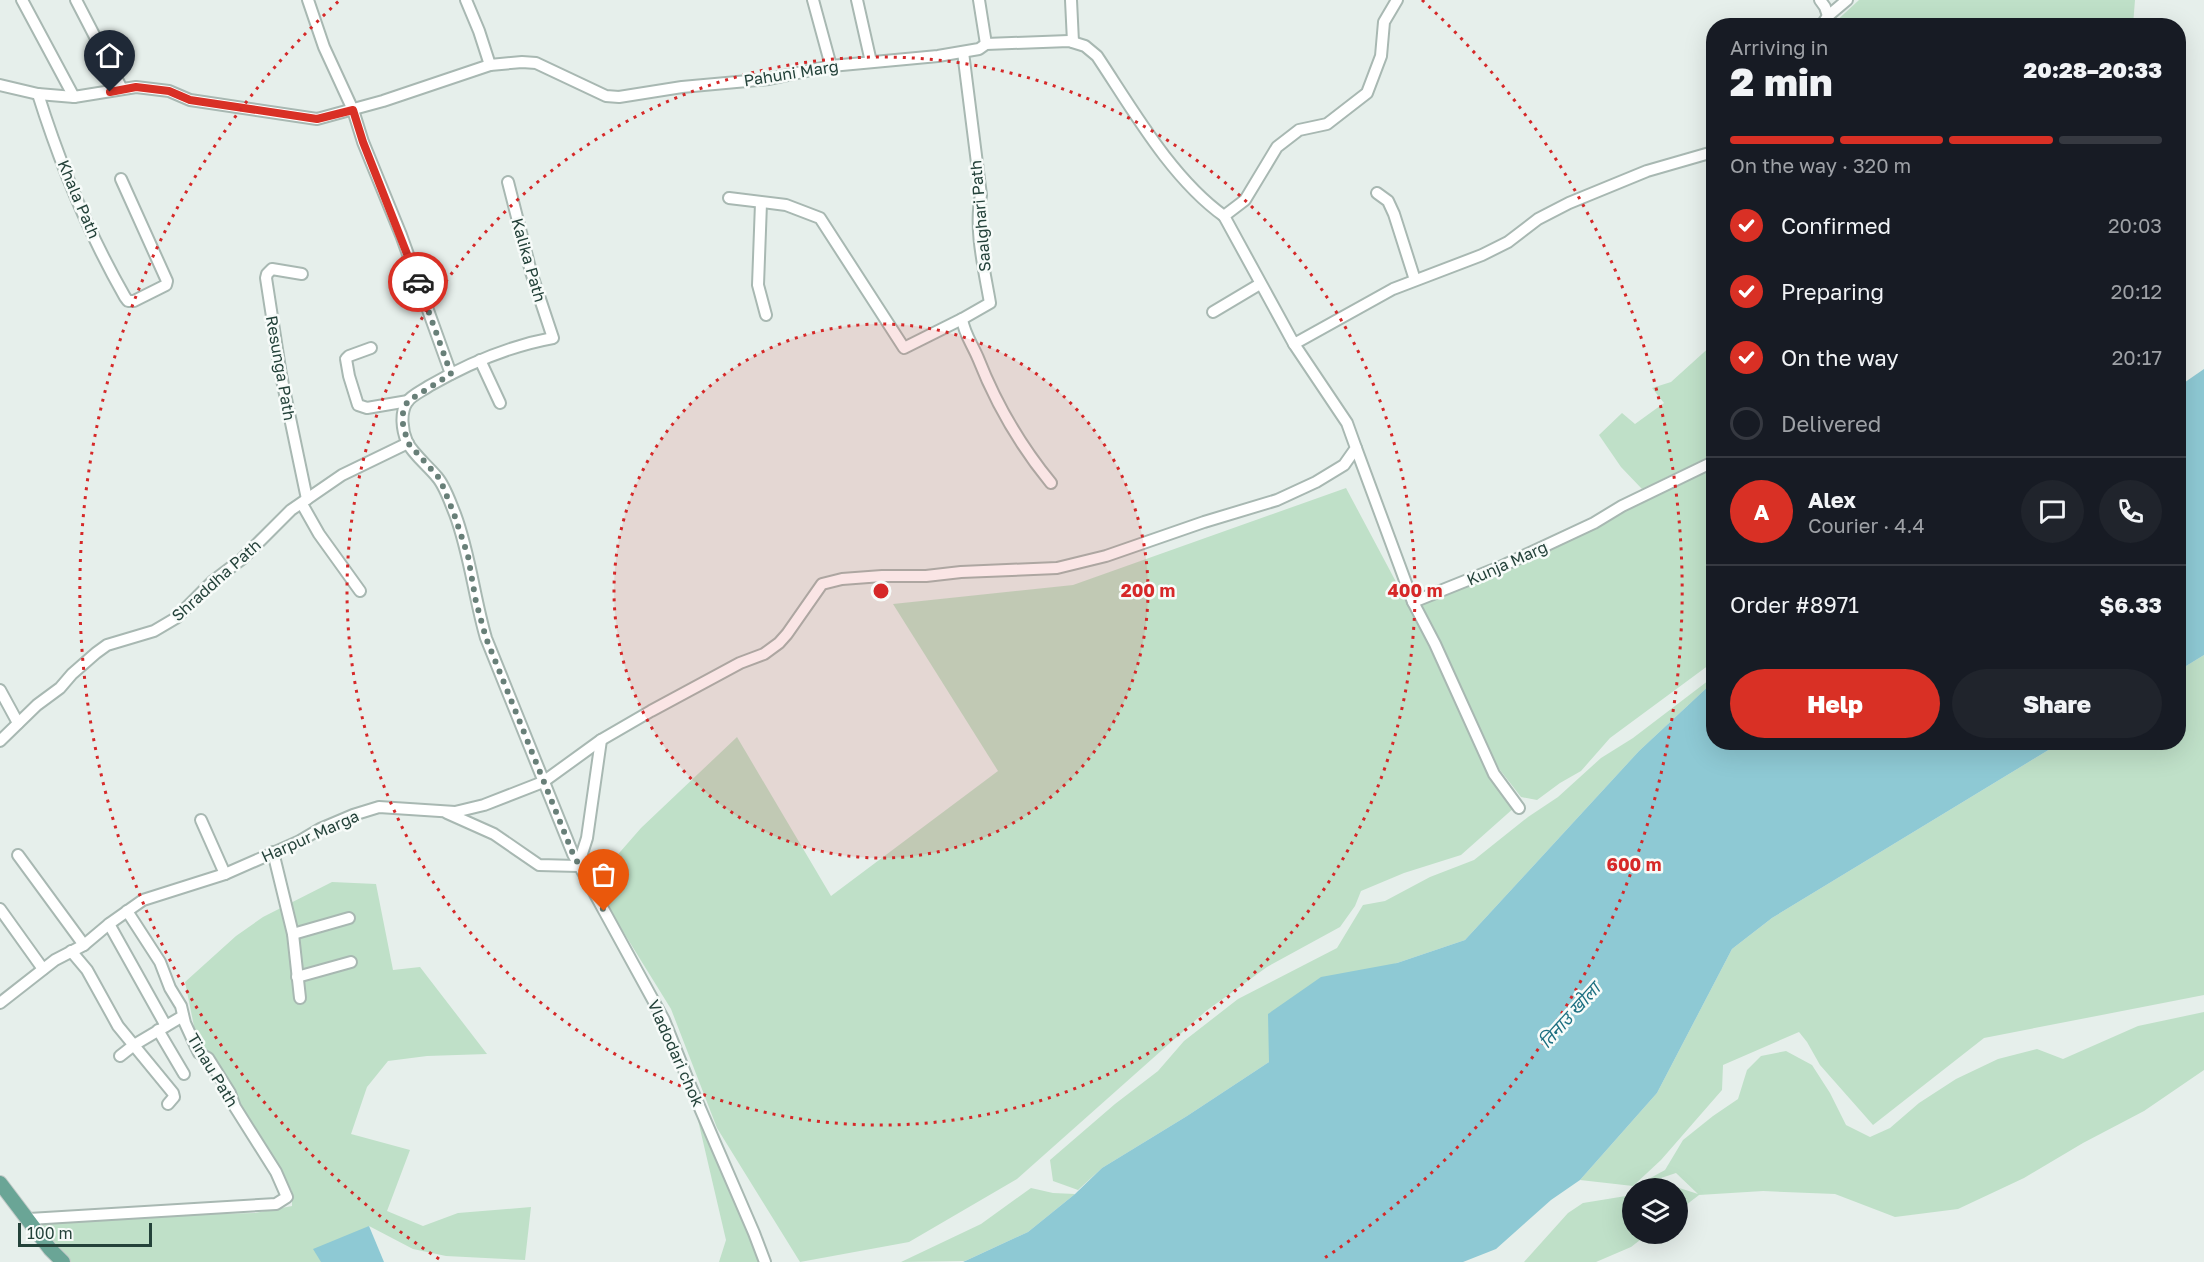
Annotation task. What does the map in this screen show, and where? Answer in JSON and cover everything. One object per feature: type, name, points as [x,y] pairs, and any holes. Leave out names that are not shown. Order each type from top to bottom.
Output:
[{"type":"main road","points":[[0,1183],[63,1262]]},
{"type":"street","points":[[22,0],[74,96]]},
{"type":"street","points":[[76,0],[122,89]]},
{"type":"street","points":[[309,0],[324,47],[353,110],[451,374]]},
{"type":"street","points":[[466,0],[490,65]]},
{"type":"street","points":[[813,0],[831,66]]},
{"type":"street","points":[[857,0],[871,62]]},
{"type":"street","points":[[979,0],[986,44]]},
{"type":"street","points":[[1071,0],[1073,42],[1085,46],[1097,56],[1182,177],[1203,201],[1224,216],[1294,344],[1347,423],[1413,602],[1435,644],[1494,774],[1519,808]]},
{"type":"street","points":[[1224,216],[1245,200],[1277,147],[1299,130],[1327,124],[1367,93],[1381,56],[1384,22],[1396,0]]},
{"type":"street","points":[[1820,0],[1828,16],[1847,0]]},
{"type":"street","name":"Pahuni Marg","points":[[0,85],[38,94],[74,96],[136,87],[169,91],[190,100],[317,119],[353,110],[490,65],[536,63],[585,87],[612,97],[682,87],[769,79],[831,66],[963,52],[978,49],[986,44],[1073,42]]},
{"type":"street","name":"Saalghari Path","points":[[962,319],[990,303],[979,229],[978,210],[981,195],[963,52]]},
{"type":"street","name":"Khala Path","points":[[38,94],[78,201],[116,282],[128,301],[134,301],[153,293],[166,285],[167,281],[122,180]]},
{"type":"street","points":[[1294,344],[1372,299],[1482,255],[1508,242],[1538,219],[1615,182],[1706,154]]},
{"type":"street","name":"Kalika Path","points":[[480,360],[526,343],[553,338],[531,272],[507,182]]},
{"type":"street","points":[[1377,193],[1388,201],[1394,214],[1415,280]]},
{"type":"street","points":[[729,198],[786,205],[820,218],[904,348],[962,319],[963,329],[974,348],[999,409],[1021,445],[1051,483]]},
{"type":"street","points":[[761,203],[758,285],[766,315]]},
{"type":"street","name":"Resunga Path","points":[[302,273],[272,269],[266,278],[304,501]]},
{"type":"street","points":[[1214,312],[1260,284]]},
{"type":"street","points":[[371,348],[346,359],[356,400],[362,408],[408,401],[451,374],[480,360],[500,403]]},
{"type":"street","points":[[408,401],[403,410],[403,425],[408,443]]},
{"type":"street","name":"Shraddha Path","points":[[0,741],[37,705],[60,688],[96,652],[107,645],[154,631],[176,618],[213,581],[242,559],[291,510],[342,475],[408,443]]},
{"type":"street","name":"Vladodari chok","points":[[408,443],[440,479],[468,556],[476,602],[486,638],[543,782],[578,866],[664,1020],[765,1262]]},
{"type":"street","name":"Harpur Marga","points":[[0,1003],[44,969],[84,945],[143,900],[225,874],[298,842],[320,829],[380,807],[455,812],[484,805],[543,782],[601,740],[699,684],[740,663],[764,654],[779,643],[822,584],[842,579],[1057,568],[1106,556],[1204,522],[1277,500],[1316,482],[1344,465],[1356,448]]},
{"type":"street","name":"Kunja Marg","points":[[1413,602],[1500,567],[1594,523],[1622,506],[1706,465]]},
{"type":"street","points":[[304,501],[319,534],[360,591]]},
{"type":"street","points":[[0,690],[18,723]]},
{"type":"street","points":[[442,811],[494,834],[539,865],[578,866],[587,838],[601,740]]},
{"type":"street","points":[[201,820],[225,874]]},
{"type":"street","points":[[273,852],[293,934],[300,998]]},
{"type":"street","points":[[18,855],[84,945]]},
{"type":"street","points":[[0,909],[44,969]]},
{"type":"street","name":"Tinau Path","points":[[28,1219],[276,1204],[287,1197],[276,1172],[235,1107],[225,1084],[208,1058],[199,1053],[181,1006],[170,988],[160,962],[126,911]]},
{"type":"street","points":[[293,934],[349,918]]},
{"type":"street","name":"Tinau Path","points":[[109,924],[184,1074]]},
{"type":"street","points":[[71,951],[87,970],[118,1026],[173,1093],[174,1097],[168,1104]]},
{"type":"street","points":[[297,977],[351,962]]},
{"type":"street","points":[[120,1056],[183,1016]]},
{"type":"green space","points":[[1859,0],[2135,0],[2134,18],[1840,18]]},
{"type":"green space","points":[[1706,350],[1706,458],[1642,489],[1621,467],[1599,435],[1622,413],[1635,424],[1664,403],[1652,388],[1671,382]]},
{"type":"green space","points":[[1706,468],[1706,667],[1610,738],[1581,771],[1537,800],[1521,797],[1500,770],[1470,712],[1418,596],[1498,571]]},
{"type":"green space","points":[[1346,488],[1419,625],[1487,772],[1515,807],[1461,855],[1404,873],[1361,891],[1355,906],[1340,927],[1267,967],[1206,1011],[1017,1179],[909,1242],[800,1262],[717,1128],[671,1009],[593,883],[641,828],[737,737],[831,896],[998,771],[893,604],[1073,585]]},
{"type":"green space","points":[[2204,655],[2204,995],[1984,1038],[1873,1125],[1820,1065],[1799,1032],[1723,1065],[1722,1090],[1661,1160],[1642,1178],[1622,1178],[1622,1185],[1580,1180],[1657,1093],[1732,949],[1772,918],[2048,750],[2186,750],[2186,666]]},
{"type":"green space","points":[[1706,682],[1706,689],[1639,751],[1465,940],[1397,963],[1269,1014],[1269,1062],[1102,1168],[1078,1190],[1053,1181],[1050,1160],[1115,1104],[1158,1071],[1184,1041],[1238,999],[1337,948],[1363,905],[1385,901],[1430,877],[1474,860],[1528,817],[1558,797],[1601,758],[1633,738]]},
{"type":"green space","points":[[332,882],[376,884],[393,970],[420,967],[487,1054],[427,1056],[388,1061],[367,1087],[351,1134],[410,1150],[387,1211],[423,1226],[458,1213],[531,1207],[525,1260],[446,1256],[413,1249],[369,1226],[323,1262],[70,1262],[40,1224],[169,1215],[255,1213],[292,1206],[292,1191],[255,1132],[230,1082],[196,1036],[185,982],[236,936],[263,917]]},
{"type":"green space","points":[[2204,1012],[2204,1070],[2144,1111],[2024,1178],[1958,1209],[1895,1217],[1835,1194],[1763,1191],[1699,1195],[1688,1204],[1688,1191],[1698,1194],[1688,1184],[1688,1178],[1681,1178],[1676,1173],[1661,1178],[1650,1178],[1665,1170],[1683,1140],[1738,1099],[1747,1070],[1761,1056],[1786,1051],[1812,1065],[1830,1093],[1846,1125],[1870,1137],[1890,1128],[1919,1103],[1956,1079],[1998,1059],[2037,1049],[2063,1059],[2138,1026]]},
{"type":"green space","points":[[694,1103],[760,1262],[719,1262],[726,1240]]},
{"type":"green space","points":[[1031,1188],[1053,1193],[1075,1194],[1028,1232],[965,1261],[901,1262],[981,1224]]},
{"type":"green space","points":[[1622,1197],[1622,1244],[1635,1244],[1596,1262],[1524,1262],[1568,1213],[1583,1203]]},
{"type":"water","points":[[2204,369],[2204,655],[2186,666],[2186,381]]},
{"type":"water","name":"तिनाउ खोला","points":[[1706,689],[1706,750],[2048,750],[1772,918],[1732,949],[1657,1093],[1580,1180],[1551,1200],[1496,1249],[1463,1262],[963,1262],[1028,1232],[1075,1194],[1102,1168],[1269,1062],[1268,1014],[1321,977],[1397,963],[1465,940],[1639,751]]},
{"type":"water","points":[[369,1226],[384,1262],[321,1262],[313,1249]]},
{"type":"way so far","points":[[418,282],[451,374],[408,401],[403,410],[403,425],[408,443],[440,479],[468,556],[476,602],[486,638],[578,866],[604,911]]},
{"type":"route","points":[[110,92],[136,87],[169,91],[190,100],[317,119],[353,110],[363,142],[418,282]]}]
